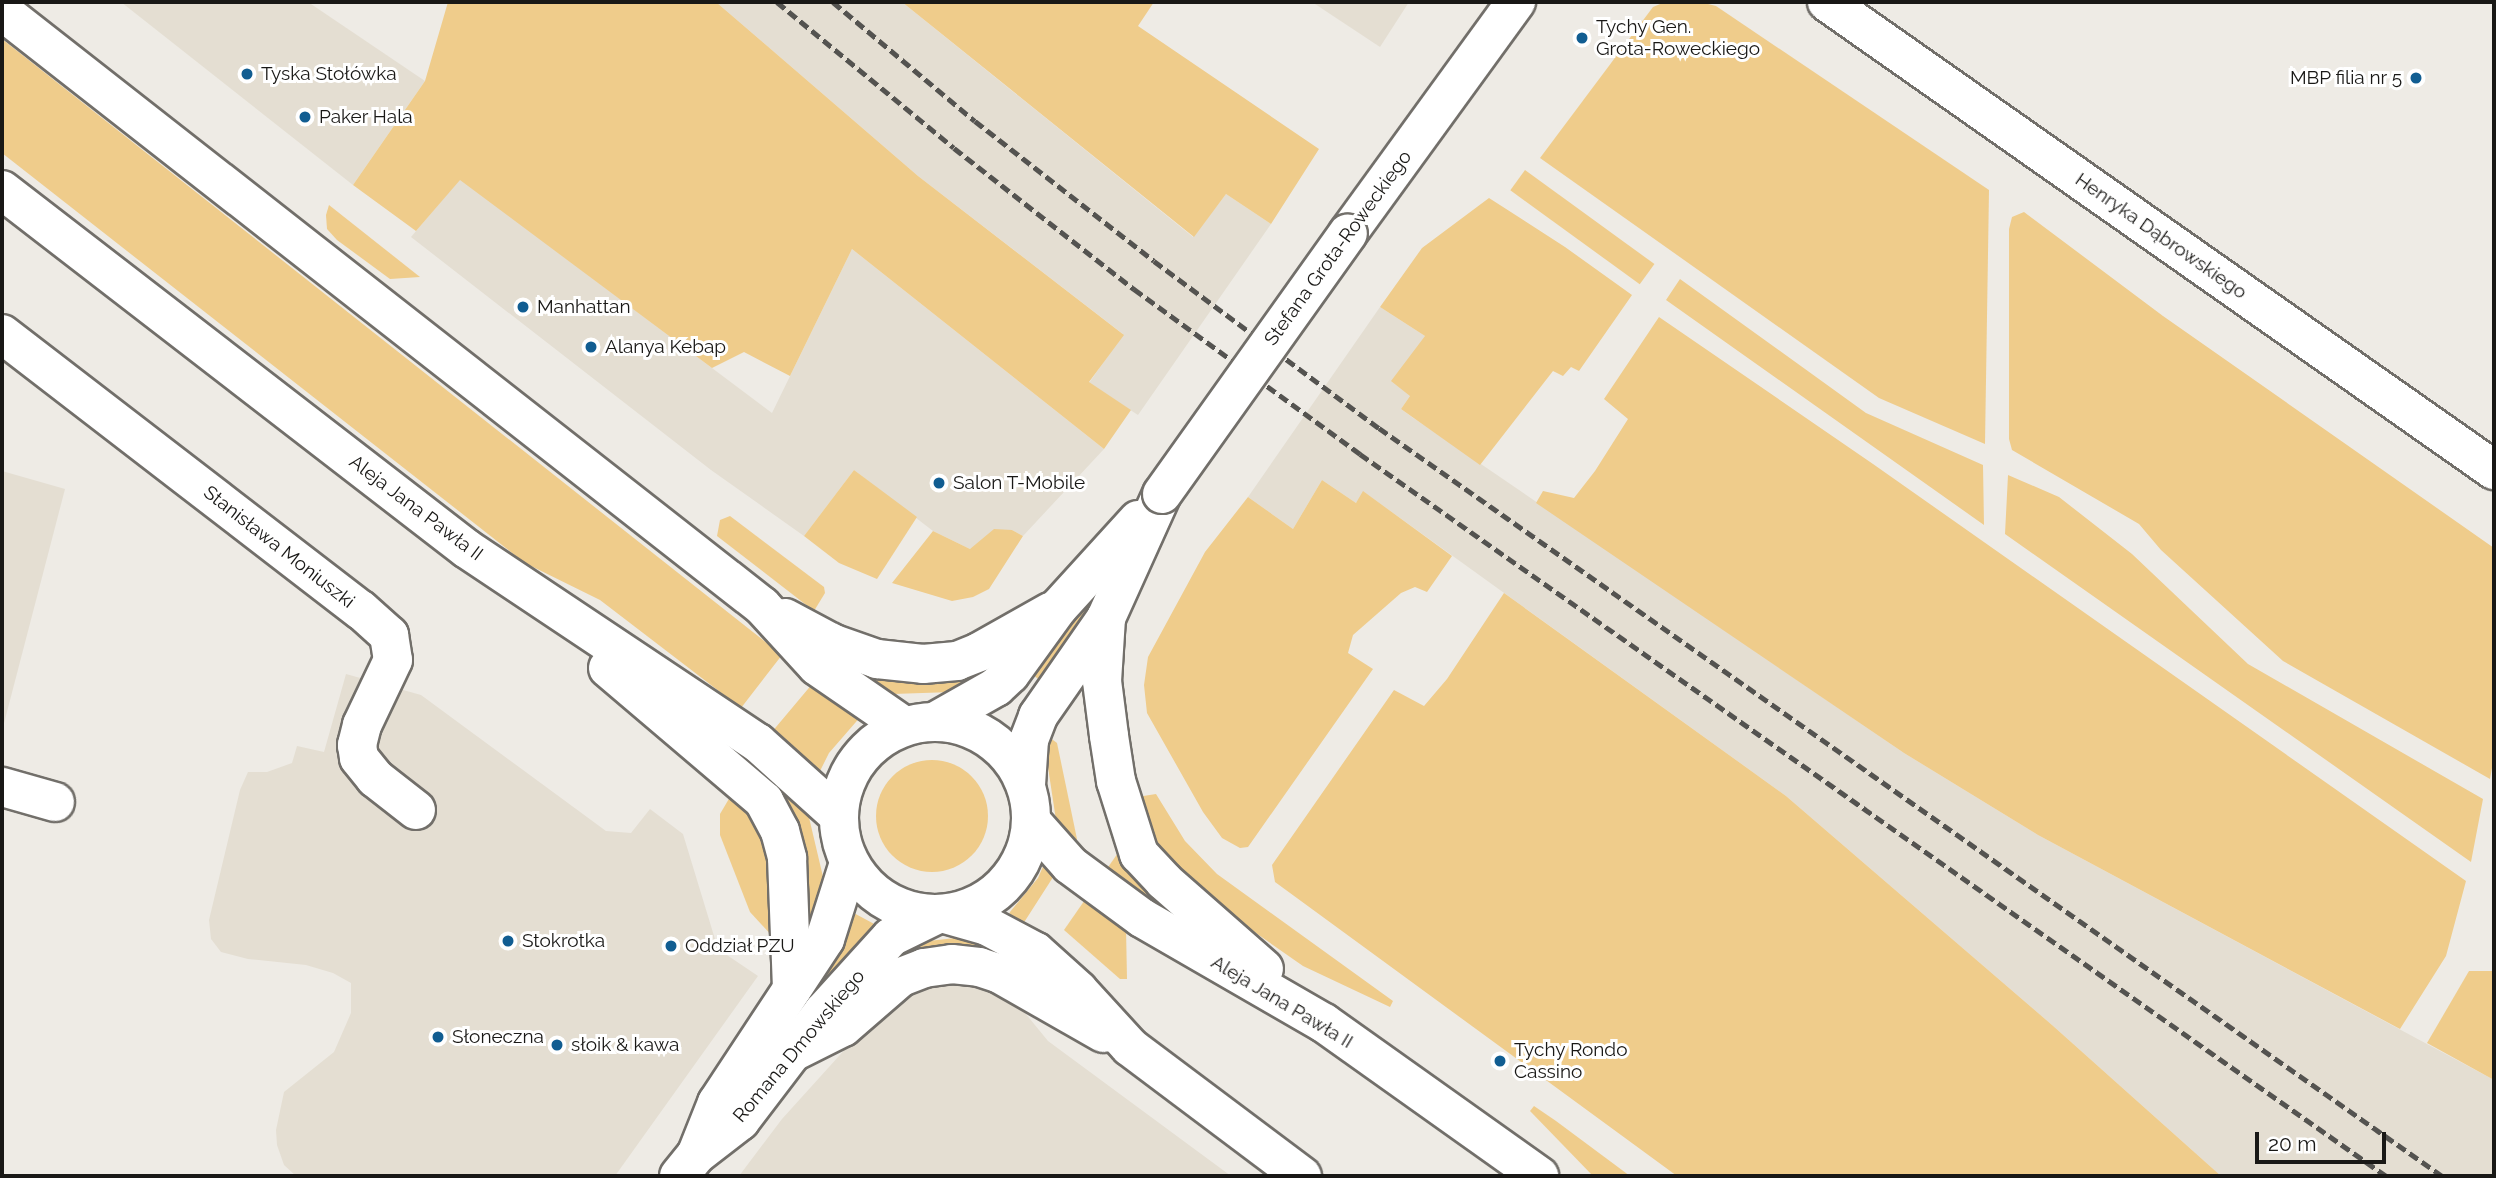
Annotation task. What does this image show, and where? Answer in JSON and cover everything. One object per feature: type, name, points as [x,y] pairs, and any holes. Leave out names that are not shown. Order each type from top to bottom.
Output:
[{"type":"street","name":"Stefana Grota-Roweckiego","points":[[920,723],[996,687],[1020,662],[1058,608],[1161,494],[1516,2]]},
{"type":"street","name":"Henryka Dąbrowskiego","points":[[1827,2],[2494,470]]},
{"type":"street","points":[[2,11],[762,606],[817,666],[920,723],[965,726],[991,739],[1012,759],[1026,785],[1032,822],[1024,856],[1006,884],[978,904],[941,914]]},
{"type":"street","name":"Aleja Jana Pawła II","points":[[2,190],[467,549],[758,743],[838,815]]},
{"type":"street","name":"Stanisława Moniuszki","points":[[2,334],[361,610],[389,635],[393,660],[362,725],[357,746],[359,758],[375,778],[416,810]]},
{"type":"street","name":"Stefana Grota-Roweckiego","points":[[1026,785],[1030,740],[1038,716],[1106,618],[1161,494]]},
{"type":"street","points":[[467,549],[764,801],[780,831],[787,858],[792,989]]},
{"type":"street","points":[[762,606],[834,644],[866,655],[923,664],[957,661],[979,652],[1058,608]]},
{"type":"street","points":[[1106,618],[1102,681],[1109,736],[1122,802],[1139,854],[1164,881],[1324,1024]]},
{"type":"street","points":[[920,723],[878,740],[857,760],[844,786],[838,815],[841,840],[849,863],[865,885],[885,901],[909,911],[941,914],[988,926],[1037,952],[1079,990],[1130,1047]]},
{"type":"street","points":[[2,787],[55,802]]},
{"type":"street","name":"Aleja Jana Pawła II","points":[[1032,822],[1070,864],[1142,918],[1324,1024],[1539,1176]]},
{"type":"street","name":"Romana Dmowskiego","points":[[687,1166],[717,1103],[825,939],[849,863]]},
{"type":"street","name":"Romana Dmowskiego","points":[[687,1166],[740,1121],[834,999],[891,937],[941,914]]},
{"type":"street","points":[[791,1052],[843,1027],[901,977],[923,968],[952,964],[998,973],[1130,1047],[1302,1176]]},
{"type":"shaded area","points":[[121,2],[308,2],[425,81],[353,185]]},
{"type":"shaded area","points":[[448,2],[716,2],[918,176],[1124,335],[1089,382],[1131,410],[1104,449],[852,249],[790,376],[744,352],[712,368],[460,180],[416,231],[353,185],[425,81]]},
{"type":"shaded area","points":[[716,2],[902,2],[1193,237],[1226,194],[1271,224],[1138,415],[1089,383],[1123,334],[918,176]]},
{"type":"shaded area","points":[[902,2],[1154,2],[1138,26],[1319,149],[1271,224],[1226,194],[1194,237]]},
{"type":"shaded area","points":[[1312,2],[1409,2],[1380,47]]},
{"type":"shaded area","points":[[1665,2],[1700,2],[1716,6],[1989,190],[1985,444],[1879,398],[1540,158],[1653,7]]},
{"type":"shaded area","points":[[2,39],[782,655],[741,708],[600,600],[525,563],[2,153]]},
{"type":"shaded area","points":[[1525,170],[1654,264],[1640,284],[1510,190]]},
{"type":"shaded area","points":[[460,179],[772,413],[852,249],[1104,449],[1023,536],[1012,530],[970,549],[933,531],[854,470],[804,536],[711,470],[411,237]]},
{"type":"shaded area","points":[[1489,198],[1565,247],[1632,295],[1579,371],[1571,367],[1563,376],[1553,371],[1480,465],[1401,409],[1410,396],[1391,381],[1425,336],[1380,307],[1422,248]]},
{"type":"shaded area","points":[[329,205],[420,277],[390,279],[337,240],[327,229],[326,215]]},
{"type":"shaded area","points":[[2024,212],[2163,316],[2494,548],[2494,757],[2490,779],[2283,661],[2161,550],[2139,524],[2012,450],[2009,439],[2009,229],[2012,217]]},
{"type":"shaded area","points":[[1680,279],[1866,413],[1983,465],[1984,525],[1666,300]]},
{"type":"shaded area","points":[[1380,307],[1425,336],[1410,396],[1401,409],[1412,417],[1904,753],[2038,835],[2494,1080],[2494,1176],[2221,1176],[2052,1025],[1786,796],[1364,492],[1356,503],[1322,480],[1293,529],[1248,497]]},
{"type":"shaded area","points":[[1659,317],[2466,881],[2446,956],[2400,1029],[2038,835],[1904,753],[1536,503],[1543,491],[1574,498],[1595,471],[1628,419],[1604,399]]},
{"type":"shaded area","points":[[854,470],[917,517],[877,579],[839,563],[804,536]]},
{"type":"shaded area","points":[[2,471],[65,489],[2,731]]},
{"type":"shaded area","points":[[2008,475],[2059,497],[2132,554],[2248,664],[2483,799],[2471,862],[2005,534]]},
{"type":"shaded area","points":[[1322,480],[1356,503],[1363,491],[1452,556],[1427,592],[1415,587],[1401,593],[1353,635],[1348,653],[1373,669],[1248,847],[1240,848],[1222,838],[1203,812],[1147,713],[1144,685],[1148,657],[1205,552],[1248,497],[1293,529]]},
{"type":"shaded area","points":[[730,516],[824,587],[825,593],[814,611],[717,536],[720,520]]},
{"type":"shaded area","points":[[994,529],[1012,530],[1023,536],[989,589],[973,597],[952,601],[892,583],[933,531],[970,549]]},
{"type":"shaded area","points":[[1088,589],[1101,593],[1042,682],[1028,671]]},
{"type":"shaded area","points":[[1504,593],[1786,796],[2052,1025],[2221,1176],[1677,1176],[1275,882],[1272,865],[1394,690],[1424,706],[1447,679]]},
{"type":"shaded area","points":[[849,670],[957,673],[975,684],[952,692],[893,694],[872,687]]},
{"type":"shaded area","points":[[346,674],[421,695],[606,831],[631,833],[650,809],[683,834],[718,949],[758,976],[615,1176],[296,1176],[284,1165],[277,1145],[276,1130],[284,1092],[334,1052],[351,1013],[351,983],[333,973],[306,965],[248,959],[221,952],[211,939],[209,920],[240,790],[248,772],[267,772],[292,763],[297,746],[324,752]]},
{"type":"shaded area","points":[[813,683],[862,715],[829,753],[818,775],[771,733]]},
{"type":"shaded area","points":[[1049,737],[1057,743],[1077,839],[1074,848],[1056,820],[1046,754]]},
{"type":"shaded area","points":[[757,758],[807,809],[824,881],[809,933],[751,769]]},
{"type":"shaded area","points":[[932,760],[953,765],[971,777],[983,795],[988,816],[983,837],[971,855],[953,867],[932,872],[911,867],[893,855],[881,837],[876,816],[881,795],[893,777],[911,765]]},
{"type":"shaded area","points":[[733,792],[768,833],[774,938],[750,912],[720,835],[720,814]]},
{"type":"shaded area","points":[[1156,794],[1185,841],[1217,874],[1393,1001],[1390,1007],[1303,966],[1173,875],[1156,856],[1137,797]]},
{"type":"shaded area","points":[[1120,850],[1169,907],[1166,912],[1104,873]]},
{"type":"shaded area","points":[[1045,862],[1057,871],[1023,924],[1009,915],[1010,912],[1038,878]]},
{"type":"shaded area","points":[[1089,894],[1126,928],[1127,979],[1120,979],[1064,930]]},
{"type":"shaded area","points":[[850,911],[878,926],[853,949],[830,981],[819,975]]},
{"type":"shaded area","points":[[973,936],[996,942],[1000,960],[881,971],[902,944]]},
{"type":"shaded area","points":[[2469,971],[2494,971],[2494,1080],[2427,1043]]},
{"type":"shaded area","points":[[931,986],[973,986],[987,990],[1021,1008],[1048,1041],[1231,1176],[739,1176],[782,1119],[886,1004]]},
{"type":"shaded area","points":[[1534,1106],[1630,1176],[1593,1176],[1530,1111]]},
{"type":"railway","points":[[777,2],[954,148],[1134,289],[1360,454],[2386,1176]]},
{"type":"railway","points":[[833,2],[975,121],[1154,261],[1379,428],[2442,1176]]},
{"type":"place","name":"Tychy Gen. Grota-Roweckiego","points":[[1582,38]]},
{"type":"place","name":"Tyska Stołówka","points":[[247,74]]},
{"type":"place","name":"MBP filia nr 5","points":[[2416,78]]},
{"type":"place","name":"Paker Hala","points":[[305,117]]},
{"type":"place","name":"Manhattan","points":[[523,307]]},
{"type":"place","name":"Alanya Kebap","points":[[591,347]]},
{"type":"place","name":"Salon T-Mobile","points":[[939,483]]},
{"type":"place","name":"Stokrotka","points":[[508,941]]},
{"type":"place","name":"Oddział PZU","points":[[671,946]]},
{"type":"place","name":"Słoneczna","points":[[438,1037]]},
{"type":"place","name":"słoik & kawa","points":[[557,1045]]},
{"type":"place","name":"Tychy Rondo Cassino","points":[[1500,1061]]}]
